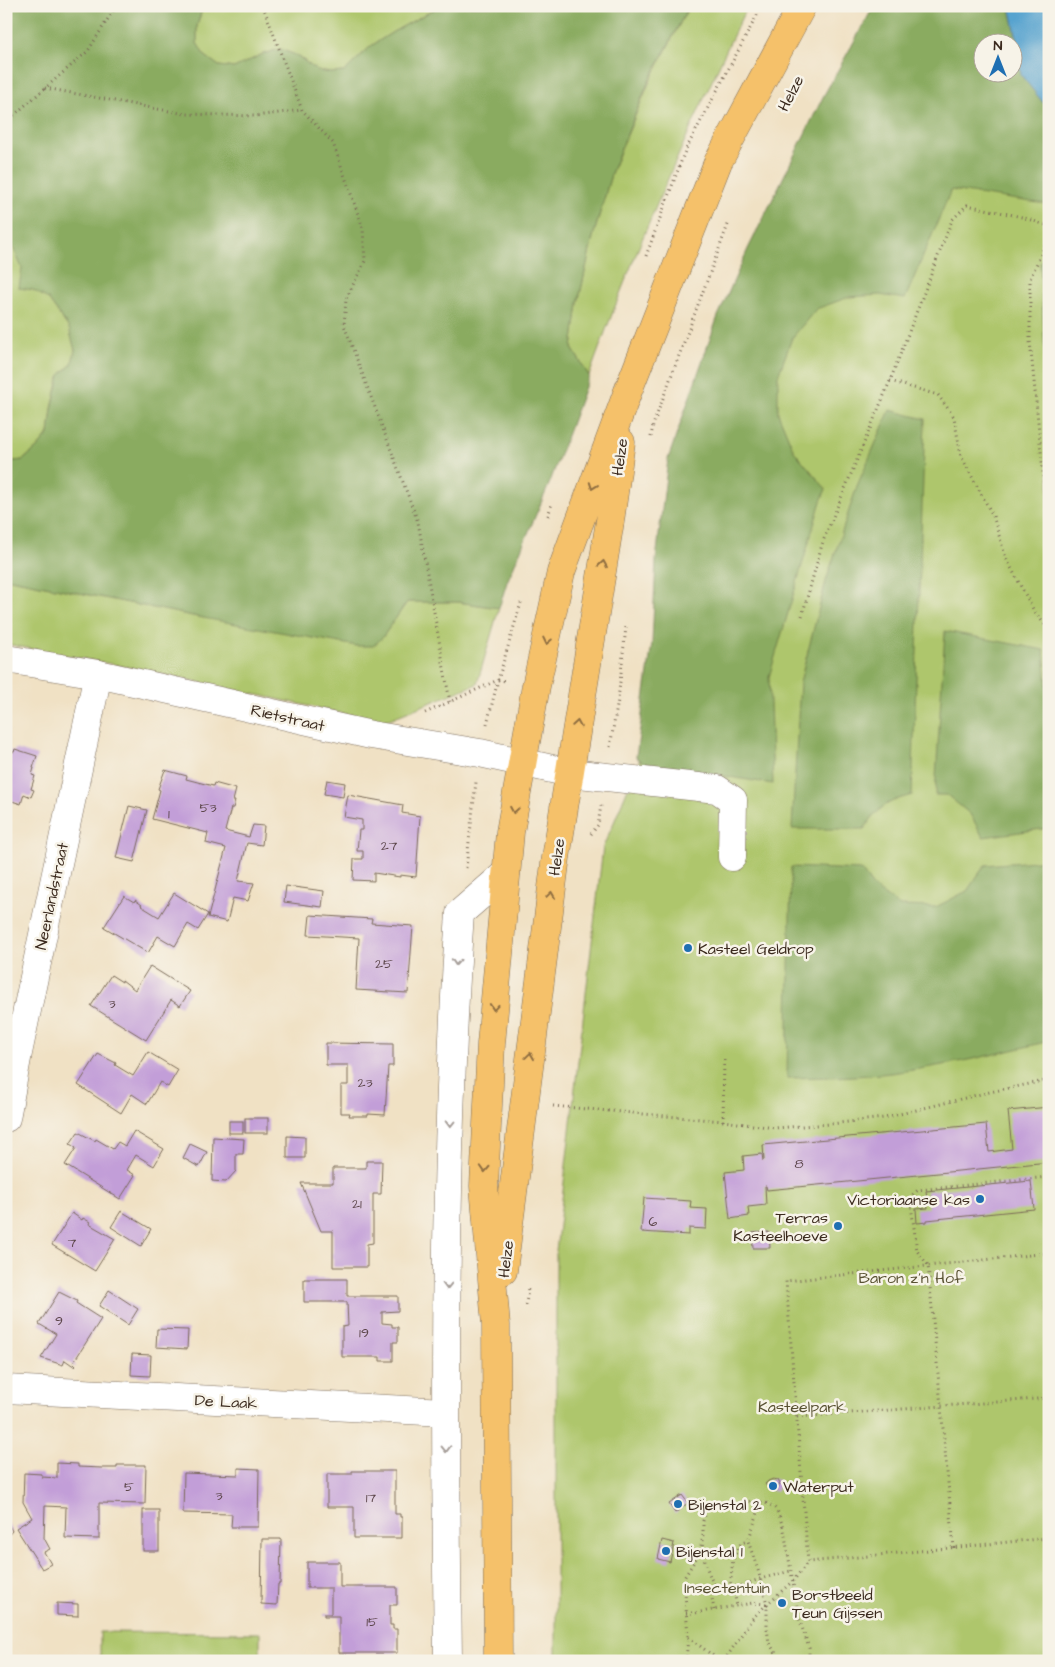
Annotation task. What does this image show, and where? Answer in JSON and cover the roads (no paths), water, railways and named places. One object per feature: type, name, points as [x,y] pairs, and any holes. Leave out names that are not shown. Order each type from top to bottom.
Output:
[{"type":"main road","name":"Helze","points":[[498,1661],[496,1325],[484,1186],[491,1044],[510,832],[536,686],[561,572],[628,391],[718,162],[802,6]]},
{"type":"main road","name":"Helze","points":[[496,1325],[553,883],[610,521],[628,391]]},
{"type":"street","name":"Rietstraat","points":[[6,659],[98,674],[371,735],[480,753],[570,772],[717,789],[733,800],[732,857]]},
{"type":"street","name":"Neerlandstraat","points":[[6,1118],[12,1052],[98,674]]},
{"type":"street","points":[[448,1661],[445,1412],[452,1026],[460,913],[506,873]]},
{"type":"street","name":"De Laak","points":[[6,1389],[445,1412]]},
{"type":"water","points":[[1010,6],[1049,6],[1049,110],[1022,76],[1022,32],[1015,32]]},
{"type":"place","name":"Kasteel Geldrop","points":[[688,948]]},
{"type":"place","name":"Victoriaanse kas","points":[[980,1199]]},
{"type":"place","name":"Terras Kasteelhoeve","points":[[838,1226]]},
{"type":"place","name":"Waterput","points":[[773,1486]]},
{"type":"place","name":"Bijenstal 2","points":[[678,1504]]},
{"type":"place","name":"Bijenstal 1","points":[[666,1551]]},
{"type":"place","name":"Borstbeeld Teun Gijssen","points":[[782,1603]]},
{"type":"park label","name":"Baron z'n Hof","points":[[911,1277]]},
{"type":"park label","name":"Kasteelpark","points":[[802,1406]]},
{"type":"park label","name":"Insectentuin","points":[[727,1587]]}]
